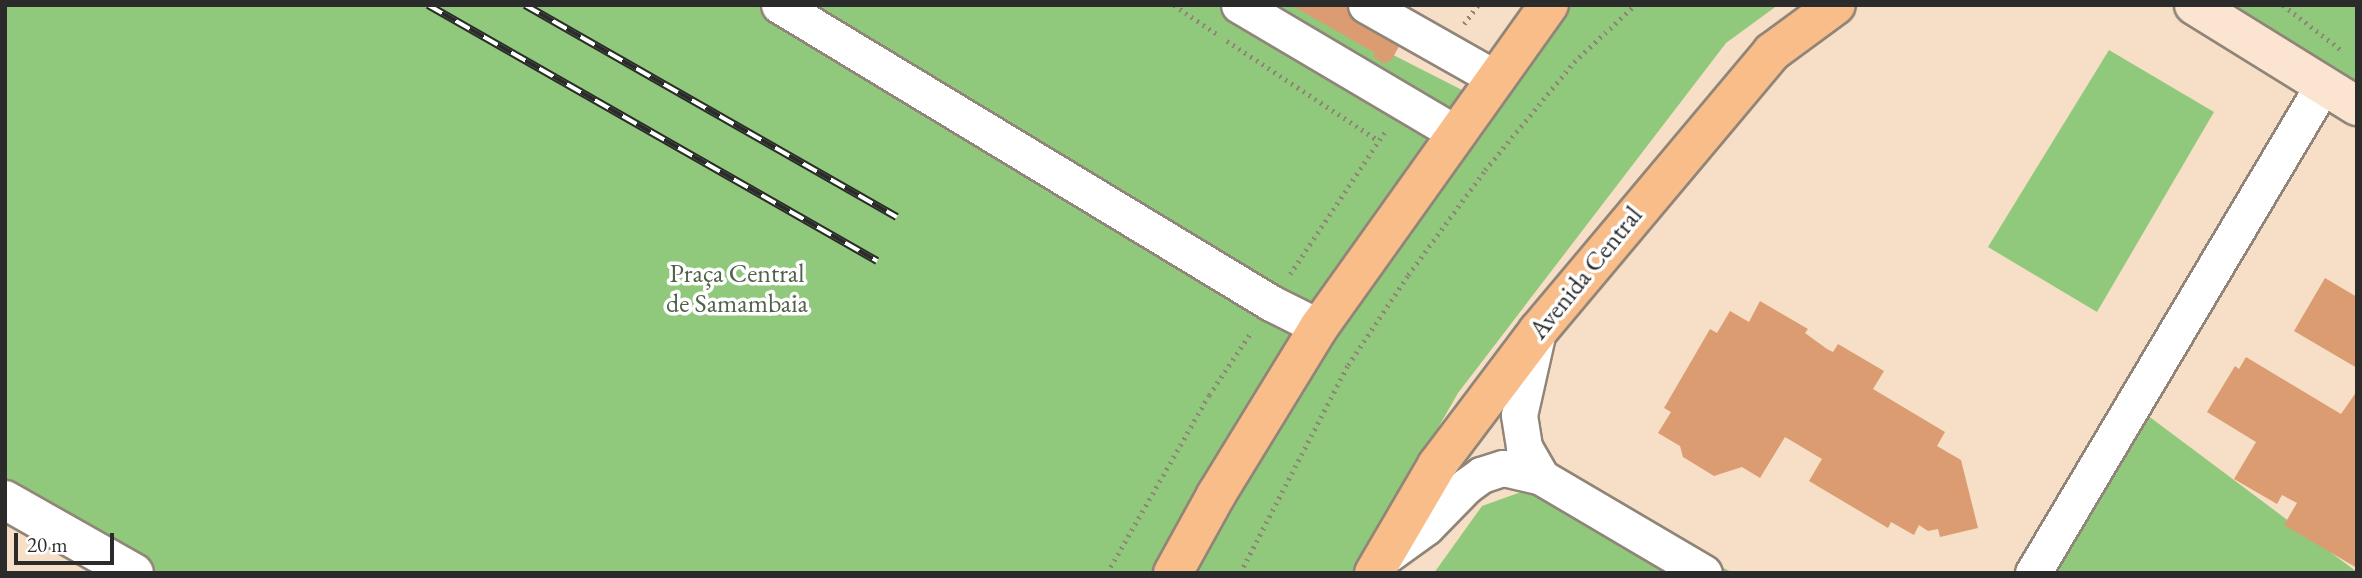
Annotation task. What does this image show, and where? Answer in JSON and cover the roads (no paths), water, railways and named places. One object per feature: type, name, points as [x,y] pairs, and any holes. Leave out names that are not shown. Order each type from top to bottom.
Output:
[{"type":"main road","points":[[1173,573],[1216,495],[1319,327],[1549,5]]},
{"type":"main road","name":"Avenida Central","points":[[1377,567],[1437,465],[1538,331],[1772,52],[1836,5]]},
{"type":"main road","points":[[2194,5],[2357,106]]},
{"type":"street","points":[[779,5],[1271,303],[1319,327]]},
{"type":"street","points":[[1239,5],[1457,134]]},
{"type":"street","points":[[1366,5],[1497,79]]},
{"type":"street","points":[[2033,573],[2323,85]]},
{"type":"street","points":[[1538,331],[1518,415],[1524,447],[1541,477]]},
{"type":"street","points":[[1377,567],[1426,527],[1466,486],[1481,475],[1503,468],[1541,477],[1704,573]]},
{"type":"street","points":[[5,500],[116,568]]},
{"type":"railway","points":[[428,5],[877,261]]},
{"type":"railway","points":[[525,5],[897,217]]},
{"type":"park label","name":"Praça Central de Samambaia","points":[[737,289]]}]
